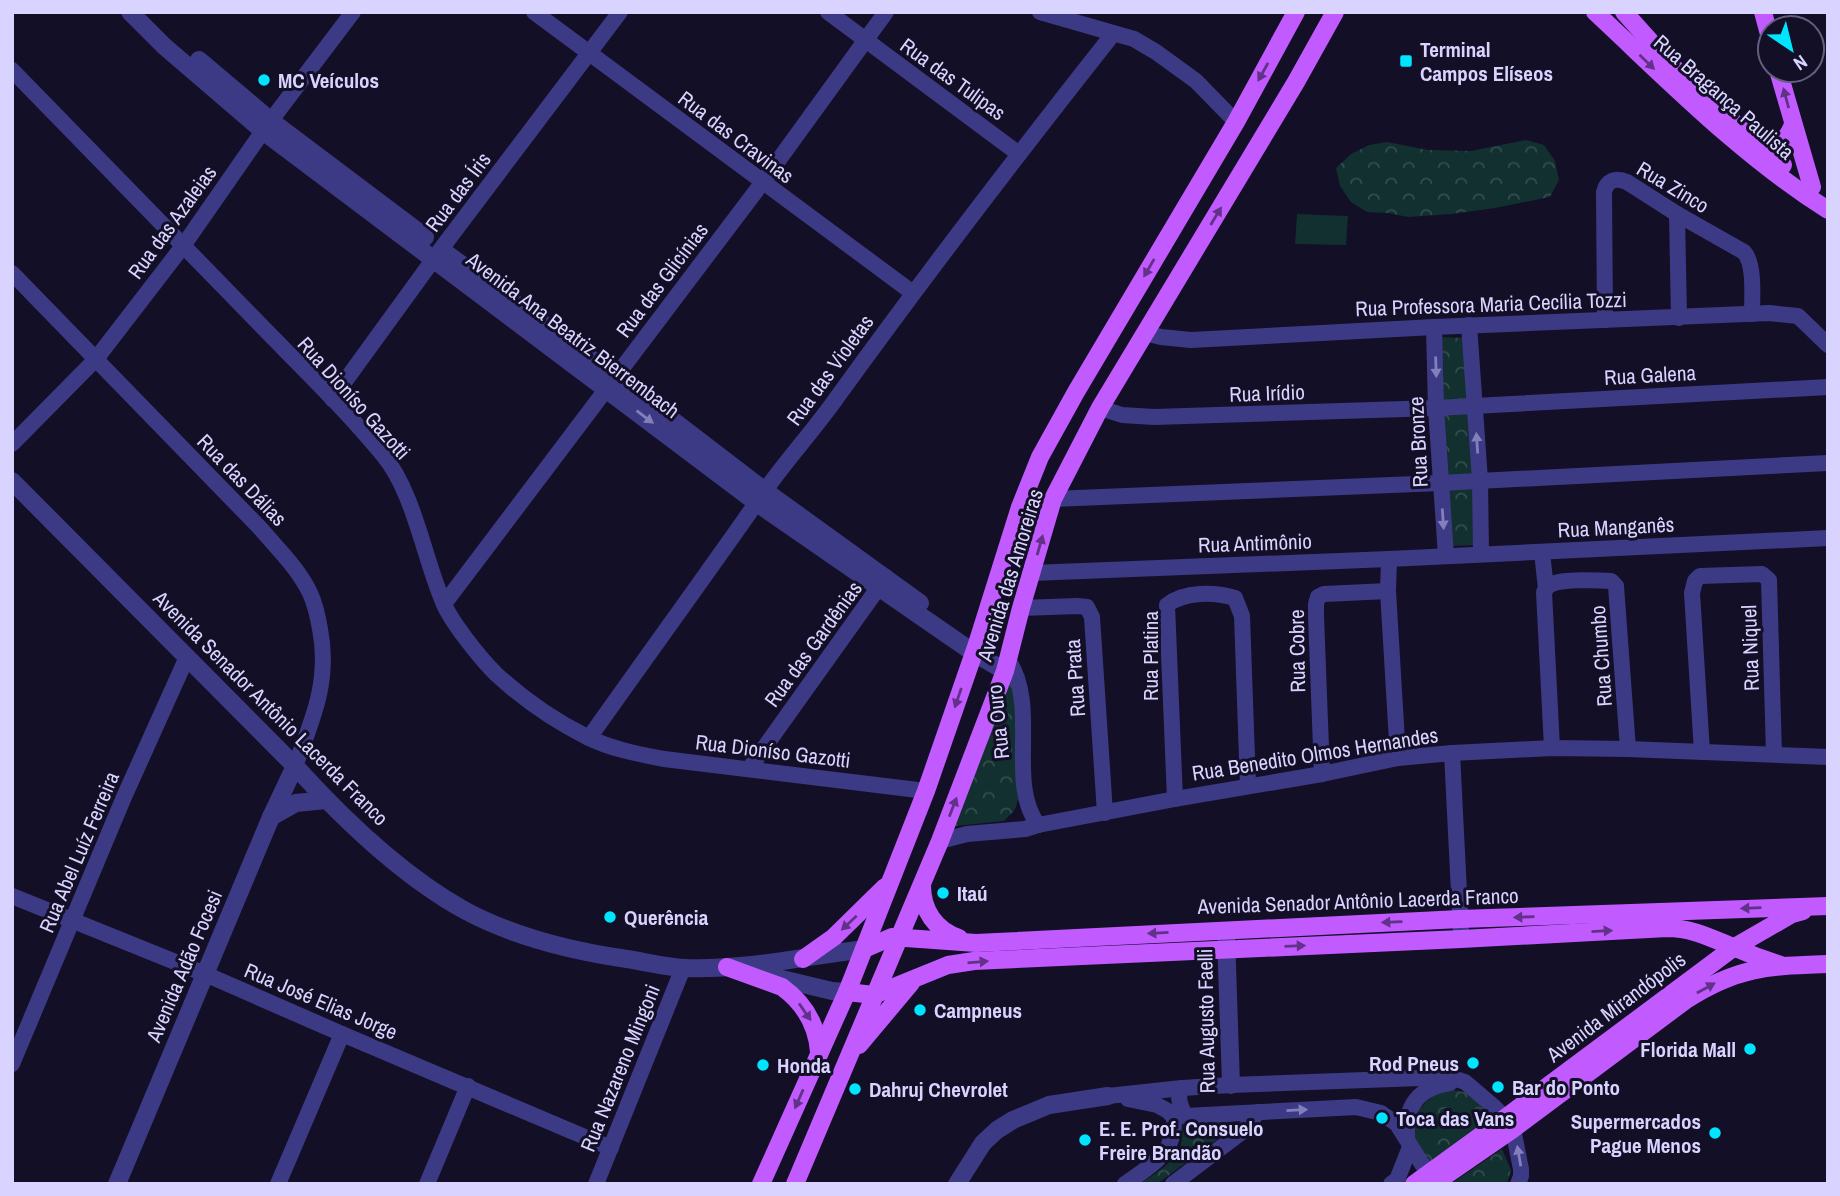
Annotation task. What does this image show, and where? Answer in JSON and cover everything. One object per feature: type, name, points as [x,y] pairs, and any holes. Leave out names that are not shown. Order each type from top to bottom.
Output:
[{"type":"main road","name":"Avenida das Amoreiras","points":[[761,1184],[847,992],[926,791],[1020,507],[1040,457],[1236,122],[1296,12]]},
{"type":"main road","name":"Avenida das Amoreiras","points":[[795,1184],[940,841],[1007,666],[1021,608],[1054,499],[1100,408],[1296,82],[1335,12]]},
{"type":"main road","name":"Rua Bragança Paulista","points":[[1595,12],[1739,146],[1828,211]]},
{"type":"main road","name":"Rua Bragança Paulista","points":[[1624,12],[1686,81],[1765,150],[1828,200]]},
{"type":"main road","points":[[1783,84],[1812,187]]},
{"type":"main road","points":[[1739,146],[1765,150],[1776,147],[1789,135],[1793,125]]},
{"type":"main road","points":[[922,881],[924,904],[940,929],[952,936],[976,943]]},
{"type":"main road","points":[[803,958],[834,937],[889,882]]},
{"type":"main road","name":"Avenida Senador Antônio Lacerda Franco","points":[[898,938],[976,943],[1226,929],[1825,904]]},
{"type":"main road","name":"Avenida Mirandópolis","points":[[1414,1184],[1436,1180],[1733,948],[1792,914],[1825,904]]},
{"type":"main road","points":[[1792,914],[1765,938],[1759,953],[1772,963],[1828,964]]},
{"type":"main road","name":"Avenida Senador Antônio Lacerda Franco","points":[[874,995],[948,965],[975,961],[1668,928],[1699,932],[1772,963]]},
{"type":"main road","points":[[1699,932],[1709,966]]},
{"type":"main road","points":[[864,949],[892,937],[898,938]]},
{"type":"main road","name":"Avenida Mirandópolis","points":[[1509,1124],[1698,992],[1726,978],[1772,963]]},
{"type":"main road","points":[[727,967],[789,992],[815,1027],[819,1054]]},
{"type":"main road","points":[[846,1061],[913,980]]},
{"type":"main road","points":[[847,992],[874,995]]},
{"type":"street","name":"Avenida Ana Beatriz Bierrembach","points":[[130,12],[164,46],[267,126],[761,497],[975,648],[1007,666]]},
{"type":"street","name":"Avenida Ana Beatriz Bierrembach","points":[[145,12],[267,126]]},
{"type":"street","name":"Rua das Azaleias","points":[[12,444],[96,359],[183,246],[267,126],[353,12]]},
{"type":"street","name":"Rua das Cravinas","points":[[534,12],[913,293]]},
{"type":"street","name":"Rua das Íris","points":[[332,399],[620,12]]},
{"type":"street","name":"Rua das Tulipas","points":[[828,12],[1018,153]]},
{"type":"street","name":"Rua das Glicínias","points":[[444,604],[762,183],[886,12]]},
{"type":"street","points":[[1040,12],[1133,39],[1172,62],[1196,81],[1236,122]]},
{"type":"street","name":"Rua das Violetas","points":[[589,738],[761,497],[1018,153],[1113,34]]},
{"type":"street","name":"Rua Dioníso Gazotti","points":[[12,70],[332,399],[384,456],[405,494],[444,604],[474,650],[495,673],[532,704],[589,738],[623,750],[926,791]]},
{"type":"street","name":"Rua Zinco","points":[[1605,320],[1604,192],[1609,181],[1621,179],[1748,256],[1751,264],[1752,314]]},
{"type":"street","points":[[1677,214],[1679,318]]},
{"type":"street","name":"Rua das Dálias","points":[[12,273],[260,528],[292,565],[310,592],[322,639],[323,681],[295,766]]},
{"type":"street","name":"Rua Professora Maria Cecília Tozzi","points":[[1145,333],[1191,340],[1469,325],[1784,314],[1798,316],[1828,345]]},
{"type":"street","points":[[1469,325],[1480,480],[1481,554]]},
{"type":"street","name":"Rua Bronze","points":[[1434,327],[1436,408],[1446,556]]},
{"type":"street","name":"Rua Galena","points":[[1436,408],[1828,387]]},
{"type":"street","name":"Rua Irídio","points":[[1100,408],[1122,415],[1154,417],[1436,408]]},
{"type":"street","points":[[1054,499],[1828,463]]},
{"type":"street","name":"Avenida Senador Antônio Lacerda Franco","points":[[12,481],[326,800],[393,860],[429,888],[465,910],[507,929],[566,948],[683,968],[766,964],[864,949]]},
{"type":"street","name":"Rua Manganês","points":[[1481,554],[1828,538]]},
{"type":"street","points":[[1542,552],[1546,589],[1544,592],[1552,748]]},
{"type":"street","name":"Rua Antimônio","points":[[1031,573],[1481,554]]},
{"type":"street","points":[[1389,559],[1388,591],[1398,758]]},
{"type":"street","name":"Rua Niquel","points":[[1702,751],[1692,593],[1695,581],[1700,576],[1762,574],[1769,580],[1774,754]]},
{"type":"street","name":"Rua Chumbo","points":[[1546,589],[1557,582],[1597,580],[1611,581],[1616,586],[1628,749]]},
{"type":"street","name":"Rua das Gardênias","points":[[749,769],[883,583]]},
{"type":"street","name":"Rua Cobre","points":[[1322,774],[1315,604],[1318,597],[1324,594],[1388,591]]},
{"type":"street","name":"Rua Platina","points":[[1175,799],[1167,605],[1181,596],[1221,594],[1235,598],[1239,606],[1242,616],[1248,786]]},
{"type":"street","name":"Rua Prata","points":[[1021,608],[1087,607],[1092,617],[1105,813]]},
{"type":"street","name":"Rua Abel Luíz Ferreira","points":[[12,1064],[124,797],[187,657]]},
{"type":"street","name":"Rua Ouro","points":[[1007,666],[1013,667],[1020,697],[1027,804],[1038,825]]},
{"type":"street","name":"Rua Benedito Olmos Hernandes","points":[[940,841],[967,834],[1025,829],[1398,758],[1552,748],[1828,757]]},
{"type":"street","points":[[1452,753],[1461,939]]},
{"type":"street","name":"Avenida Adão Focesi","points":[[117,1184],[295,766]]},
{"type":"street","name":"Rua Ouro","points":[[1009,830],[1016,820],[1024,782]]},
{"type":"street","points":[[271,817],[296,803],[326,800]]},
{"type":"street","name":"Rua José Elias Jorge","points":[[12,896],[205,974],[611,1147]]},
{"type":"street","name":"Rua Augusto Faelli","points":[[1226,929],[1230,1112]]},
{"type":"street","name":"Avenida Senador Antônio Lacerda Franco","points":[[727,967],[847,992]]},
{"type":"street","name":"Rua Nazareno Mingoni","points":[[596,1184],[683,968]]},
{"type":"street","points":[[278,1184],[342,1034]]},
{"type":"street","points":[[957,1184],[983,1143],[1013,1119],[1049,1105],[1182,1088],[1443,1078],[1465,1082],[1509,1124],[1521,1169],[1520,1183]]},
{"type":"street","points":[[1391,1184],[1396,1180],[1409,1143],[1407,1116],[1415,1100],[1424,1092],[1446,1083],[1469,1086]]},
{"type":"street","points":[[427,1184],[468,1086]]},
{"type":"street","points":[[1125,1184],[1166,1152],[1180,1116],[1179,1092],[1182,1088]]},
{"type":"street","points":[[1108,1096],[1157,1105],[1180,1116],[1356,1107],[1368,1109],[1381,1113],[1397,1124],[1436,1180]]},
{"type":"street","points":[[1173,1184],[1243,1131],[1258,1112]]},
{"type":"green space","points":[[1526,140],[1544,145],[1555,161],[1559,180],[1550,197],[1495,208],[1408,217],[1367,212],[1351,202],[1340,186],[1336,168],[1351,154],[1369,145],[1387,142],[1428,150],[1471,151]]},
{"type":"green space","points":[[1297,214],[1348,216],[1346,245],[1295,244]]},
{"type":"green space","points":[[1437,337],[1468,338],[1478,545],[1448,546]]},
{"type":"green space","points":[[1009,670],[1015,687],[1021,786],[1016,807],[1004,821],[955,826]]},
{"type":"green space","points":[[1448,1090],[1462,1091],[1472,1096],[1491,1113],[1490,1119],[1435,1162],[1426,1163],[1415,1147],[1414,1128],[1418,1113],[1427,1101]]},
{"type":"green space","points":[[1232,1118],[1233,1126],[1230,1130],[1157,1184],[1140,1184],[1175,1156],[1181,1144],[1185,1121]]},
{"type":"green space","points":[[1502,1149],[1511,1170],[1507,1184],[1452,1183]]},
{"type":"place","name":"Terminal Campos Elíseos","points":[[1406,61]]},
{"type":"place","name":"MC Veículos","points":[[264,80]]},
{"type":"place","name":"Itaú","points":[[943,893]]},
{"type":"place","name":"Querência","points":[[610,917]]},
{"type":"place","name":"Campneus","points":[[920,1010]]},
{"type":"place","name":"Florida Mall","points":[[1750,1049]]},
{"type":"place","name":"Rod Pneus","points":[[1473,1063]]},
{"type":"place","name":"Honda","points":[[763,1065]]},
{"type":"place","name":"Bar do Ponto","points":[[1498,1087]]},
{"type":"place","name":"Dahruj Chevrolet","points":[[855,1089]]},
{"type":"place","name":"Toca das Vans","points":[[1382,1118]]},
{"type":"place","name":"Supermercados Pague Menos","points":[[1715,1133]]},
{"type":"place","name":"E. E. Prof. Consuelo Freire Brandão","points":[[1085,1140]]}]
